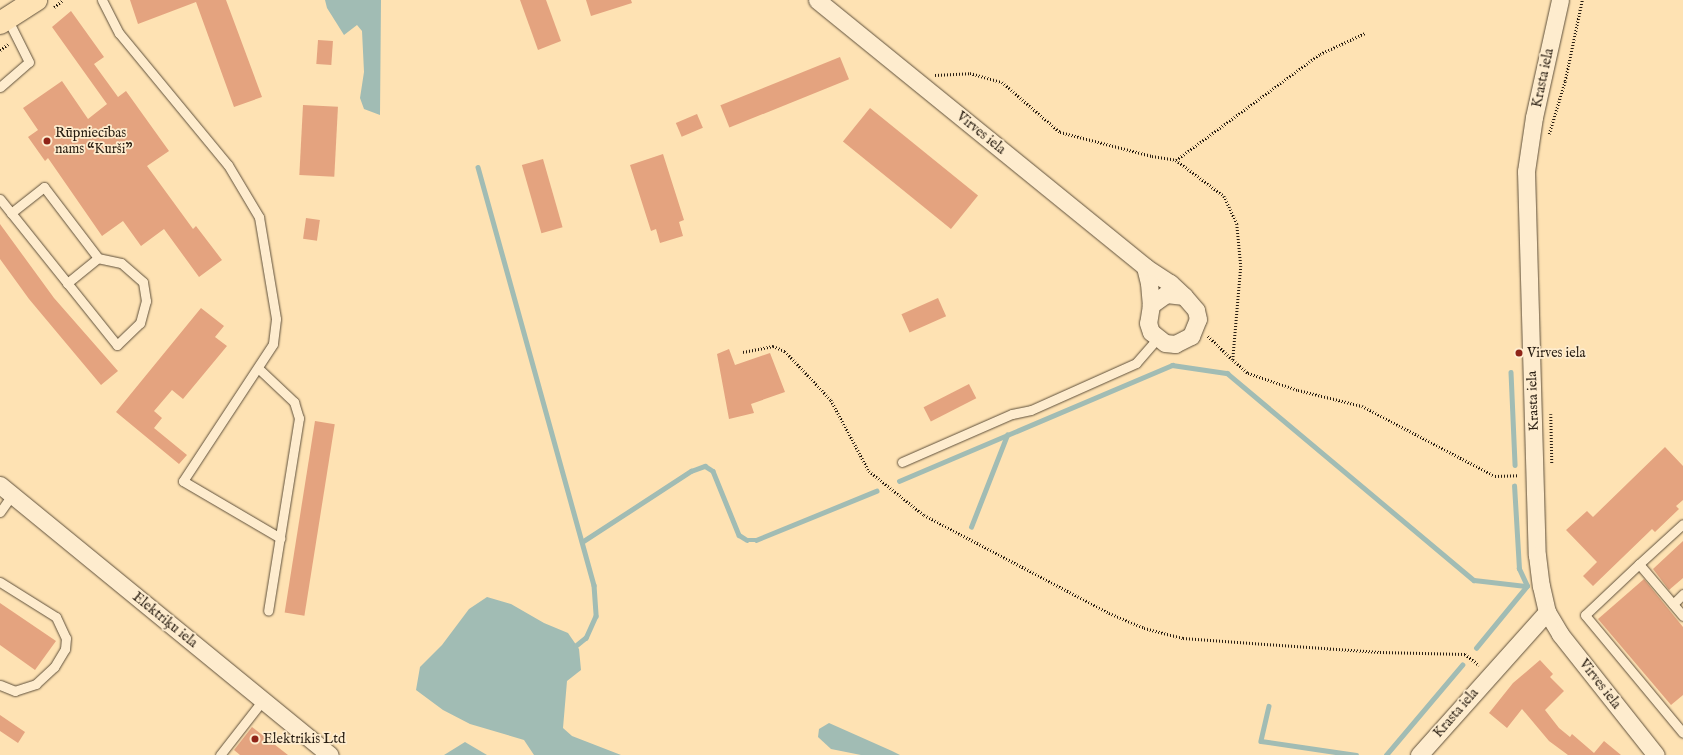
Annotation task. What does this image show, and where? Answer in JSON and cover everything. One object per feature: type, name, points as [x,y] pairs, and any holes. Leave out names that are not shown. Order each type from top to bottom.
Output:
[{"type":"main road","points":[[3,21],[36,0]]},
{"type":"street","name":"Virves iela","points":[[817,0],[1145,267],[1170,283],[1196,310],[1196,328]]},
{"type":"street","name":"Krasta iela","points":[[1419,755],[1490,673],[1547,612],[1537,554],[1526,171],[1534,117],[1560,0]]},
{"type":"street","points":[[1145,267],[1149,283],[1151,305],[1148,323],[1157,339],[1174,344],[1187,339],[1196,328]]},
{"type":"street","points":[[1151,305],[1166,294],[1184,296]]},
{"type":"street","name":"Elektriķu iela","points":[[6,490],[330,755]]},
{"type":"street","name":"Virves iela","points":[[1547,612],[1560,634],[1651,753]]},
{"type":"lane","points":[[102,0],[119,32],[228,165],[259,217],[276,319],[273,344],[183,481],[280,538]]},
{"type":"lane","points":[[0,87],[29,62],[3,21]]},
{"type":"lane","points":[[0,199],[11,213],[67,283],[117,345],[140,323],[146,301],[143,282],[121,263],[98,258],[44,187],[11,213]]},
{"type":"lane","points":[[67,283],[98,258]]},
{"type":"lane","points":[[902,462],[1012,414],[1031,410],[1136,363],[1157,339]]},
{"type":"lane","points":[[258,368],[294,402],[299,418],[268,612]]},
{"type":"lane","points":[[0,512],[6,490]]},
{"type":"lane","points":[[1683,524],[1585,615],[1683,733]]},
{"type":"lane","points":[[1639,564],[1683,616]]},
{"type":"lane","points":[[0,582],[56,617],[66,638],[65,649],[54,667],[36,684],[15,691],[0,685]]},
{"type":"lane","points":[[1673,604],[1683,594]]},
{"type":"lane","points":[[220,755],[263,700]]},
{"type":"path","points":[[1547,141],[1565,81],[1582,0]]},
{"type":"path","points":[[1176,160],[1320,54],[1365,33]]},
{"type":"path","points":[[913,77],[970,73],[1002,82],[1060,132],[1152,156],[1176,160],[1224,196],[1237,224],[1241,266],[1233,360]]},
{"type":"path","points":[[1196,328],[1213,339],[1248,373],[1265,380],[1362,406],[1496,476],[1534,474]]},
{"type":"path","points":[[743,352],[773,346],[785,351],[831,400],[870,471],[924,515],[1109,613],[1144,628],[1183,638],[1380,652],[1465,654],[1490,673]]},
{"type":"path","points":[[1550,411],[1552,471]]},
{"type":"water","points":[[325,0],[381,0],[380,115],[364,109],[360,98],[364,72],[362,31],[357,25],[344,35],[327,8]]},
{"type":"water","points":[[487,597],[511,604],[544,623],[568,633],[579,649],[581,670],[567,681],[563,728],[572,736],[621,755],[534,755],[524,740],[470,724],[443,710],[416,690],[420,667],[442,645],[469,609]]},
{"type":"water","points":[[829,723],[900,755],[861,755],[831,749],[818,737],[819,729]]},
{"type":"water","points":[[465,742],[487,755],[444,755]]},
{"type":"building","points":[[130,0],[226,0],[262,97],[234,107],[196,2],[138,24]]},
{"type":"building","points":[[520,0],[546,0],[561,41],[538,50]]},
{"type":"building","points":[[586,0],[631,0],[632,3],[591,16]]},
{"type":"building","points":[[71,11],[104,57],[94,64],[118,97],[126,91],[169,151],[147,166],[193,229],[196,226],[222,260],[199,277],[164,229],[141,246],[123,221],[102,236],[48,158],[45,161],[28,137],[38,130],[23,108],[62,81],[88,119],[107,104],[52,27]]},
{"type":"building","points":[[318,40],[333,41],[331,65],[316,64]]},
{"type":"building","points":[[840,57],[849,79],[729,128],[720,105]]},
{"type":"building","points":[[303,105],[338,107],[334,177],[299,175]]},
{"type":"building","points":[[870,108],[978,195],[951,229],[843,141]]},
{"type":"building","points":[[697,114],[703,128],[682,137],[676,123]]},
{"type":"building","points":[[663,154],[684,220],[679,222],[683,236],[660,243],[656,229],[651,231],[630,165]]},
{"type":"building","points":[[543,159],[563,227],[541,233],[522,165]]},
{"type":"building","points":[[306,218],[320,220],[317,241],[303,239]]},
{"type":"building","points":[[0,224],[54,298],[118,371],[101,385],[29,299],[0,259]]},
{"type":"building","points":[[938,298],[946,316],[910,333],[901,314]]},
{"type":"building","points":[[201,308],[224,326],[215,337],[227,346],[183,399],[172,390],[154,411],[162,418],[154,428],[187,455],[179,464],[116,412]]},
{"type":"building","points":[[729,349],[735,365],[770,353],[785,392],[751,404],[754,413],[729,419],[717,354]]},
{"type":"building","points":[[969,384],[976,398],[931,421],[924,407]]},
{"type":"building","points":[[315,421],[335,424],[304,616],[285,613]]},
{"type":"building","points":[[1665,447],[1683,466],[1683,500],[1676,506],[1679,509],[1655,532],[1652,529],[1593,586],[1583,576],[1597,562],[1566,530],[1587,511],[1593,517]]},
{"type":"building","points":[[1683,541],[1683,578],[1669,590],[1653,569]]},
{"type":"building","points":[[1644,579],[1683,627],[1683,695],[1671,705],[1598,619]]},
{"type":"building","points":[[0,603],[56,641],[35,670],[0,645]]},
{"type":"building","points":[[1540,660],[1553,674],[1550,677],[1564,691],[1545,710],[1559,728],[1570,737],[1572,734],[1594,753],[1604,741],[1621,755],[1568,755],[1549,741],[1522,709],[1507,728],[1489,713],[1513,683]]},
{"type":"building","points":[[0,715],[25,732],[18,743],[0,731]]},
{"type":"building","name":"Elektrikis Ltd","points":[[252,727],[288,755],[240,755],[234,750]]},
{"type":"waterway","points":[[478,167],[594,585],[596,616],[586,638],[576,646]]},
{"type":"waterway","points":[[899,481],[1172,365],[1227,373],[1474,580],[1527,586]]},
{"type":"waterway","points":[[1511,372],[1515,465]]},
{"type":"waterway","points":[[971,527],[1007,435]]},
{"type":"waterway","points":[[582,542],[691,471],[705,466],[713,471],[739,535],[747,540],[756,540],[876,491]]},
{"type":"waterway","points":[[1476,648],[1527,586],[1519,569],[1514,486]]},
{"type":"waterway","points":[[1386,755],[1462,665]]},
{"type":"waterway","points":[[1269,706],[1261,741],[1356,755]]},
{"type":"place","name":"Rūpniecības nams “Kurši”","points":[[47,141]]},
{"type":"place","name":"Virves iela","points":[[1519,353]]},
{"type":"place","name":"Elektrikis Ltd","points":[[255,739]]}]
